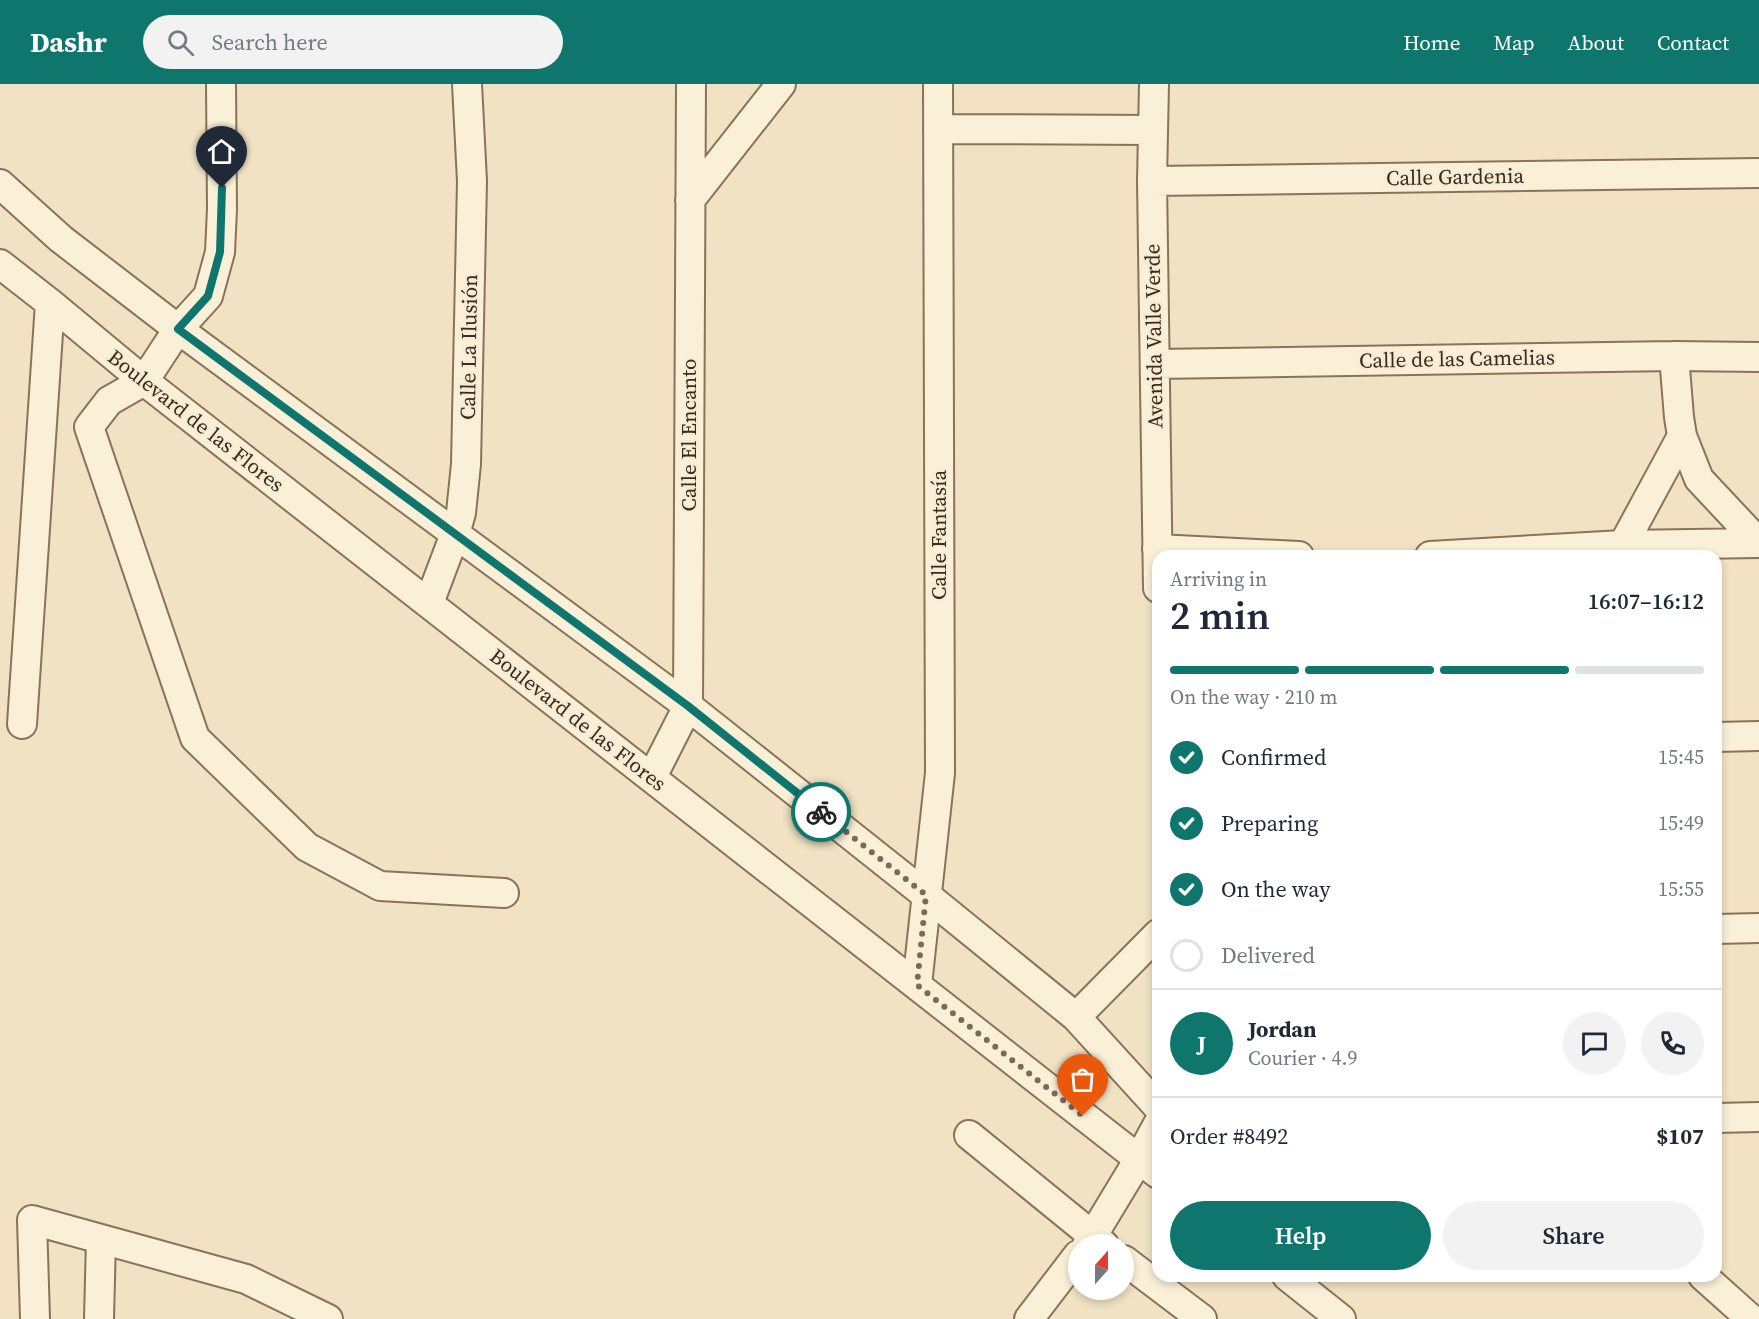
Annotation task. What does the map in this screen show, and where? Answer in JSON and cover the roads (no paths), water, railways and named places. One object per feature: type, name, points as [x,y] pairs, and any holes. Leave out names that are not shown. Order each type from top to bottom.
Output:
[{"type":"street","points":[[221,84],[220,252],[208,296],[178,329],[144,381],[109,401],[90,427],[195,738],[307,847],[380,886],[504,893]]},
{"type":"street","name":"Calle La Ilusión","points":[[429,603],[461,513],[466,464],[472,181],[467,84]]},
{"type":"street","name":"Calle El Encanto","points":[[651,777],[688,706],[691,84]]},
{"type":"street","points":[[690,200],[780,84]]},
{"type":"street","name":"Calle Fantasía","points":[[917,985],[940,774],[938,84]]},
{"type":"street","name":"Avenida Valle Verde","points":[[1154,84],[1152,181],[1157,549]]},
{"type":"street","points":[[938,129],[1153,130]]},
{"type":"street","name":"Calle Gardenia","points":[[1152,181],[1759,173]]},
{"type":"street","points":[[0,184],[61,239],[178,329],[688,706],[926,895],[1076,1017],[1152,1100]]},
{"type":"street","name":"Boulevard de las Flores","points":[[0,264],[144,381],[1148,1167]]},
{"type":"street","points":[[22,724],[50,303]]},
{"type":"street","points":[[1674,356],[1682,436],[1699,479],[1759,543]]},
{"type":"street","name":"Calle de las Camelias","points":[[1156,364],[1674,356],[1759,357]]},
{"type":"street","points":[[1623,545],[1682,436]]},
{"type":"street","points":[[1535,550],[1623,545],[1759,543]]},
{"type":"street","points":[[1157,549],[1177,550]]},
{"type":"street","points":[[1722,737],[1759,736]]},
{"type":"street","points":[[1722,929],[1759,928]]},
{"type":"street","points":[[1076,1017],[1152,940]]},
{"type":"street","points":[[1722,1118],[1759,1117]]},
{"type":"street","points":[[969,1135],[1077,1234]]},
{"type":"street","points":[[1099,1234],[1148,1167],[1152,1150]]},
{"type":"street","points":[[35,1319],[32,1220],[246,1279],[328,1319]]},
{"type":"street","points":[[99,1319],[101,1239]]},
{"type":"street","points":[[1134,1268],[1152,1281]]},
{"type":"street","points":[[1029,1319],[1068,1272]]},
{"type":"street","points":[[1153,1282],[1202,1319]]},
{"type":"street","points":[[1292,1282],[1313,1308],[1341,1319]]},
{"type":"street","points":[[1710,1282],[1751,1319]]}]
